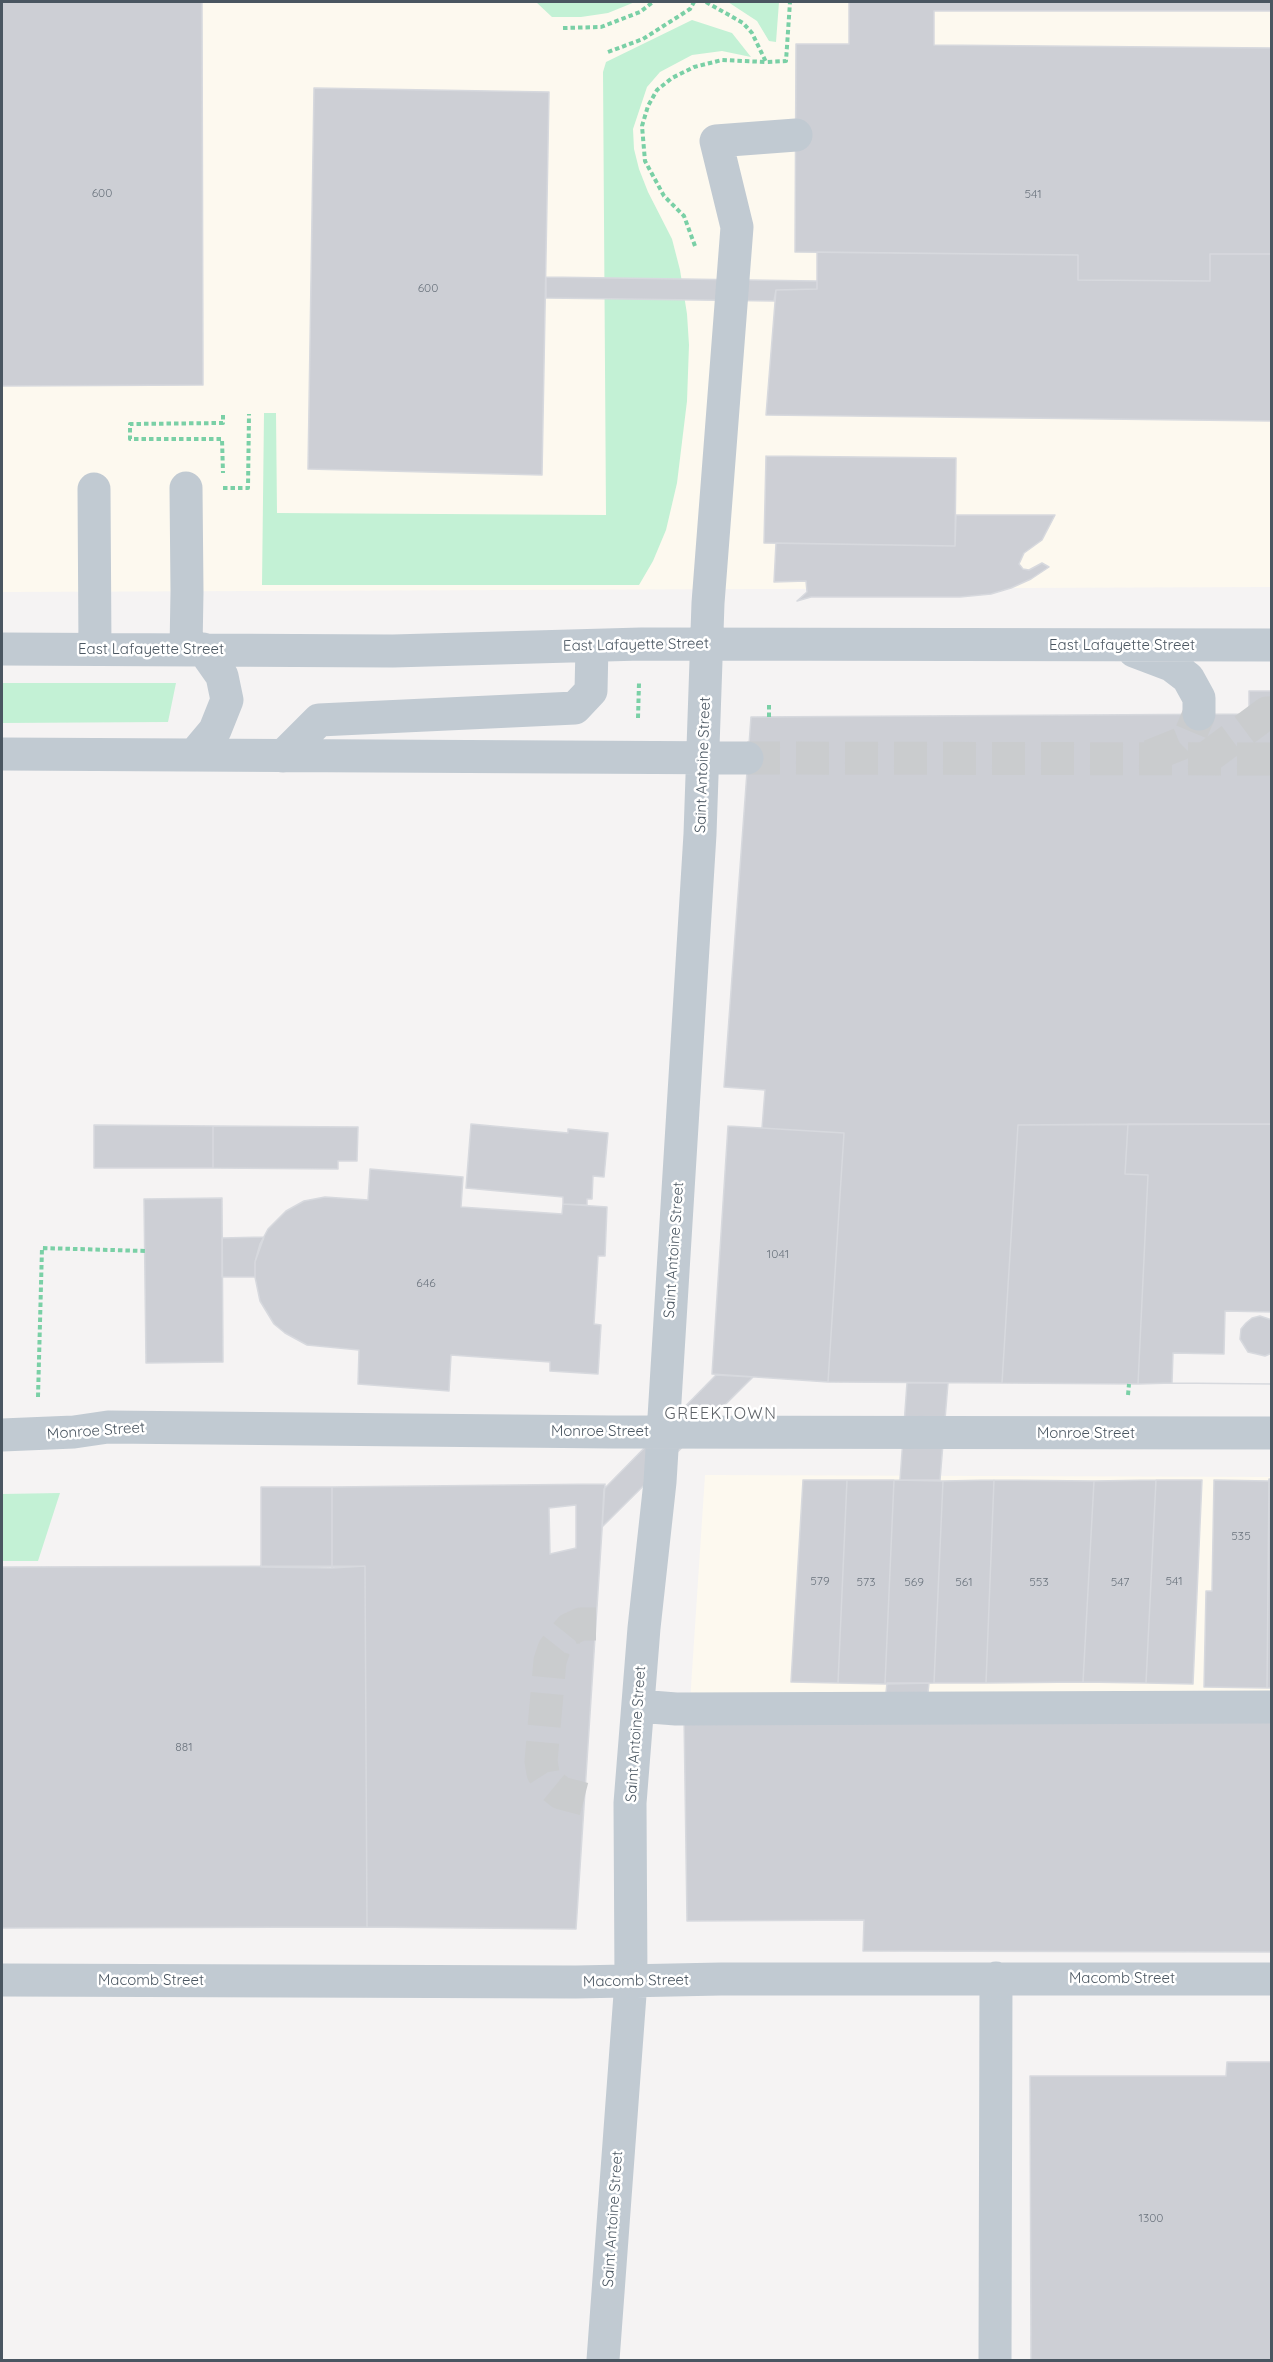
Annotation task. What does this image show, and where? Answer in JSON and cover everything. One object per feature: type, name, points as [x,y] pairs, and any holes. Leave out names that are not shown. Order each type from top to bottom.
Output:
[{"type":"street","name":"Saint Antoine Street","points":[[603,2361],[631,1981],[630,1803],[663,1432],[704,759],[706,644],[737,227],[716,141],[796,135]]},
{"type":"street","points":[[186,488],[188,592],[194,649],[222,676],[227,700],[215,730],[194,755]]},
{"type":"street","points":[[94,489],[95,650]]},
{"type":"street","name":"East Lafayette Street","points":[[2,650],[393,651],[706,644],[1272,645]]},
{"type":"street","points":[[283,756],[319,720],[575,708],[591,691],[592,646]]},
{"type":"street","points":[[1120,646],[1171,665],[1188,678],[1199,698],[1199,714]]},
{"type":"street","points":[[2,754],[747,758]]},
{"type":"street","name":"Monroe Street","points":[[2,1435],[74,1432],[108,1427],[663,1432],[1272,1433]]},
{"type":"street","points":[[638,1706],[676,1709],[1272,1707]]},
{"type":"street","points":[[995,2361],[996,1978]]},
{"type":"street","name":"Macomb Street","points":[[2,1980],[1272,1979]]},
{"type":"path","points":[[563,28],[601,27],[640,12],[653,2]]},
{"type":"path","points":[[608,52],[643,39],[690,9],[694,2]]},
{"type":"path","points":[[706,2],[743,23],[752,33],[766,62]]},
{"type":"path","points":[[695,247],[684,216],[664,196],[645,161],[642,126],[648,106],[657,90],[672,78],[694,67],[722,60],[786,62],[790,2]]},
{"type":"path","points":[[223,488],[248,488],[249,414]]},
{"type":"path","points":[[638,722],[639,683]]},
{"type":"path","points":[[769,703],[769,717]]},
{"type":"path","points":[[38,1403],[42,1248],[145,1251]]},
{"type":"shaded area","points":[[2,2],[1271,2],[1271,587],[2,592]]},
{"type":"shaded area","points":[[705,1475],[1271,1477],[1271,1702],[690,1702]]},
{"type":"green space","points":[[536,2],[635,2],[608,13],[581,17],[552,17]]},
{"type":"green space","points":[[728,2],[779,2],[776,42],[769,41],[757,21]]},
{"type":"green space","points":[[692,20],[732,33],[751,57],[722,51],[692,55],[660,72],[647,87],[633,129],[634,149],[639,169],[672,239],[680,270],[689,345],[687,401],[677,483],[666,530],[653,561],[639,585],[262,585],[264,413],[276,413],[277,513],[606,515],[603,72],[606,62]]},
{"type":"green space","points":[[2,683],[176,683],[168,722],[2,723]]},
{"type":"green space","points":[[60,1493],[38,1561],[2,1561],[2,1494]]},
{"type":"building","points":[[2,2],[202,2],[203,385],[2,386]]},
{"type":"building","points":[[849,2],[1272,2],[1272,11],[934,11],[934,45],[1272,48],[1272,254],[1210,254],[1210,281],[1078,280],[1078,255],[795,252],[796,44],[849,44]]},
{"type":"building","points":[[314,88],[549,92],[542,475],[308,469]]},
{"type":"building","points":[[817,252],[1078,255],[1078,280],[1210,281],[1210,254],[1272,254],[1272,421],[766,415],[776,290],[817,289]]},
{"type":"building","points":[[546,277],[817,281],[817,289],[776,290],[774,301],[546,298]]},
{"type":"building","points":[[766,456],[956,458],[955,546],[764,543]]},
{"type":"building","points":[[956,515],[1055,515],[1042,540],[1024,553],[1019,564],[1023,569],[1029,570],[1042,563],[1049,567],[1011,588],[991,594],[960,597],[811,597],[797,601],[807,592],[806,581],[774,582],[776,543],[955,546]]},
{"type":"building","points":[[1249,691],[1272,691],[1272,1124],[1018,1125],[1002,1383],[828,1382],[844,1133],[762,1128],[765,1090],[724,1087],[751,717],[1249,714]]},
{"type":"building","points":[[471,1124],[568,1133],[568,1129],[608,1133],[604,1177],[593,1176],[592,1199],[587,1199],[587,1205],[563,1204],[563,1197],[466,1188]]},
{"type":"building","points":[[1128,1124],[1125,1174],[1148,1175],[1138,1384],[1002,1383],[1018,1125]]},
{"type":"building","points":[[1128,1124],[1272,1124],[1272,1312],[1225,1311],[1224,1354],[1173,1353],[1172,1383],[1138,1384],[1148,1175],[1125,1174]]},
{"type":"building","points":[[94,1125],[213,1126],[213,1168],[94,1168]]},
{"type":"building","points":[[213,1126],[358,1127],[357,1161],[338,1161],[338,1169],[213,1168]]},
{"type":"building","points":[[728,1126],[844,1133],[828,1382],[712,1374]]},
{"type":"building","points":[[370,1169],[463,1177],[461,1207],[562,1214],[563,1204],[607,1207],[605,1256],[598,1256],[594,1324],[601,1325],[598,1374],[550,1371],[550,1362],[451,1355],[449,1391],[358,1384],[359,1350],[307,1345],[274,1324],[260,1301],[255,1277],[255,1262],[260,1244],[268,1229],[286,1211],[304,1201],[325,1197],[368,1200]]},
{"type":"building","points":[[222,1198],[223,1362],[146,1363],[144,1199]]},
{"type":"building","points":[[264,1237],[255,1262],[255,1277],[222,1277],[222,1238]]},
{"type":"building","points":[[1225,1311],[1272,1312],[1272,1384],[1172,1383],[1173,1353],[1224,1354]]},
{"type":"building","points":[[1225,1311],[1272,1312],[1272,1384],[1172,1383],[1173,1353],[1224,1354]]},
{"type":"building","points":[[1260,1316],[1272,1320],[1272,1353],[1265,1356],[1248,1352],[1240,1339],[1241,1329],[1246,1323]]},
{"type":"building","points":[[716,1375],[753,1377],[602,1527],[604,1489]]},
{"type":"building","points":[[907,1383],[948,1383],[940,1480],[900,1480]]},
{"type":"building","points":[[1269,1479],[1272,1479],[1272,1688],[1267,1688]]},
{"type":"building","points":[[803,1480],[847,1480],[838,1683],[791,1682]]},
{"type":"building","points":[[847,1480],[894,1480],[885,1684],[838,1683]]},
{"type":"building","points":[[894,1480],[943,1481],[934,1683],[885,1684]]},
{"type":"building","points":[[994,1480],[1094,1481],[1083,1682],[986,1683]]},
{"type":"building","points":[[994,1480],[986,1683],[934,1683],[943,1481]]},
{"type":"building","points":[[1156,1480],[1202,1480],[1193,1684],[1146,1683]]},
{"type":"building","points":[[1156,1480],[1146,1683],[1083,1682],[1094,1481]]},
{"type":"building","points":[[1214,1480],[1269,1481],[1267,1688],[1204,1687],[1206,1591],[1212,1591]]},
{"type":"building","points":[[605,1484],[576,1929],[367,1927],[365,1566],[332,1568],[332,1487]]},
{"type":"building","points":[[261,1487],[332,1487],[332,1568],[261,1567]]},
{"type":"building","points":[[576,1505],[576,1548],[550,1554],[549,1508]]},
{"type":"building","points":[[365,1566],[367,1927],[2,1928],[2,1567]]},
{"type":"building","points":[[887,1683],[929,1683],[926,1712],[884,1713]]},
{"type":"building","points":[[1272,1712],[1272,1952],[863,1951],[864,1920],[687,1921],[684,1715]]},
{"type":"building","points":[[1227,2062],[1272,2062],[1272,2360],[1031,2360],[1030,2076],[1226,2076]]},
{"type":"tunnel","points":[[1205,759],[1267,713],[1272,713]]},
{"type":"tunnel","points":[[1150,756],[1180,744],[1191,733],[1199,714]]},
{"type":"tunnel","points":[[747,758],[1272,759]]},
{"type":"tunnel","points":[[584,1799],[561,1793],[550,1784],[543,1773],[541,1761],[550,1661],[554,1649],[570,1629],[581,1624],[596,1624]]},
{"type":"district","name":"GREEKTOWN","points":[[721,1414]]}]
